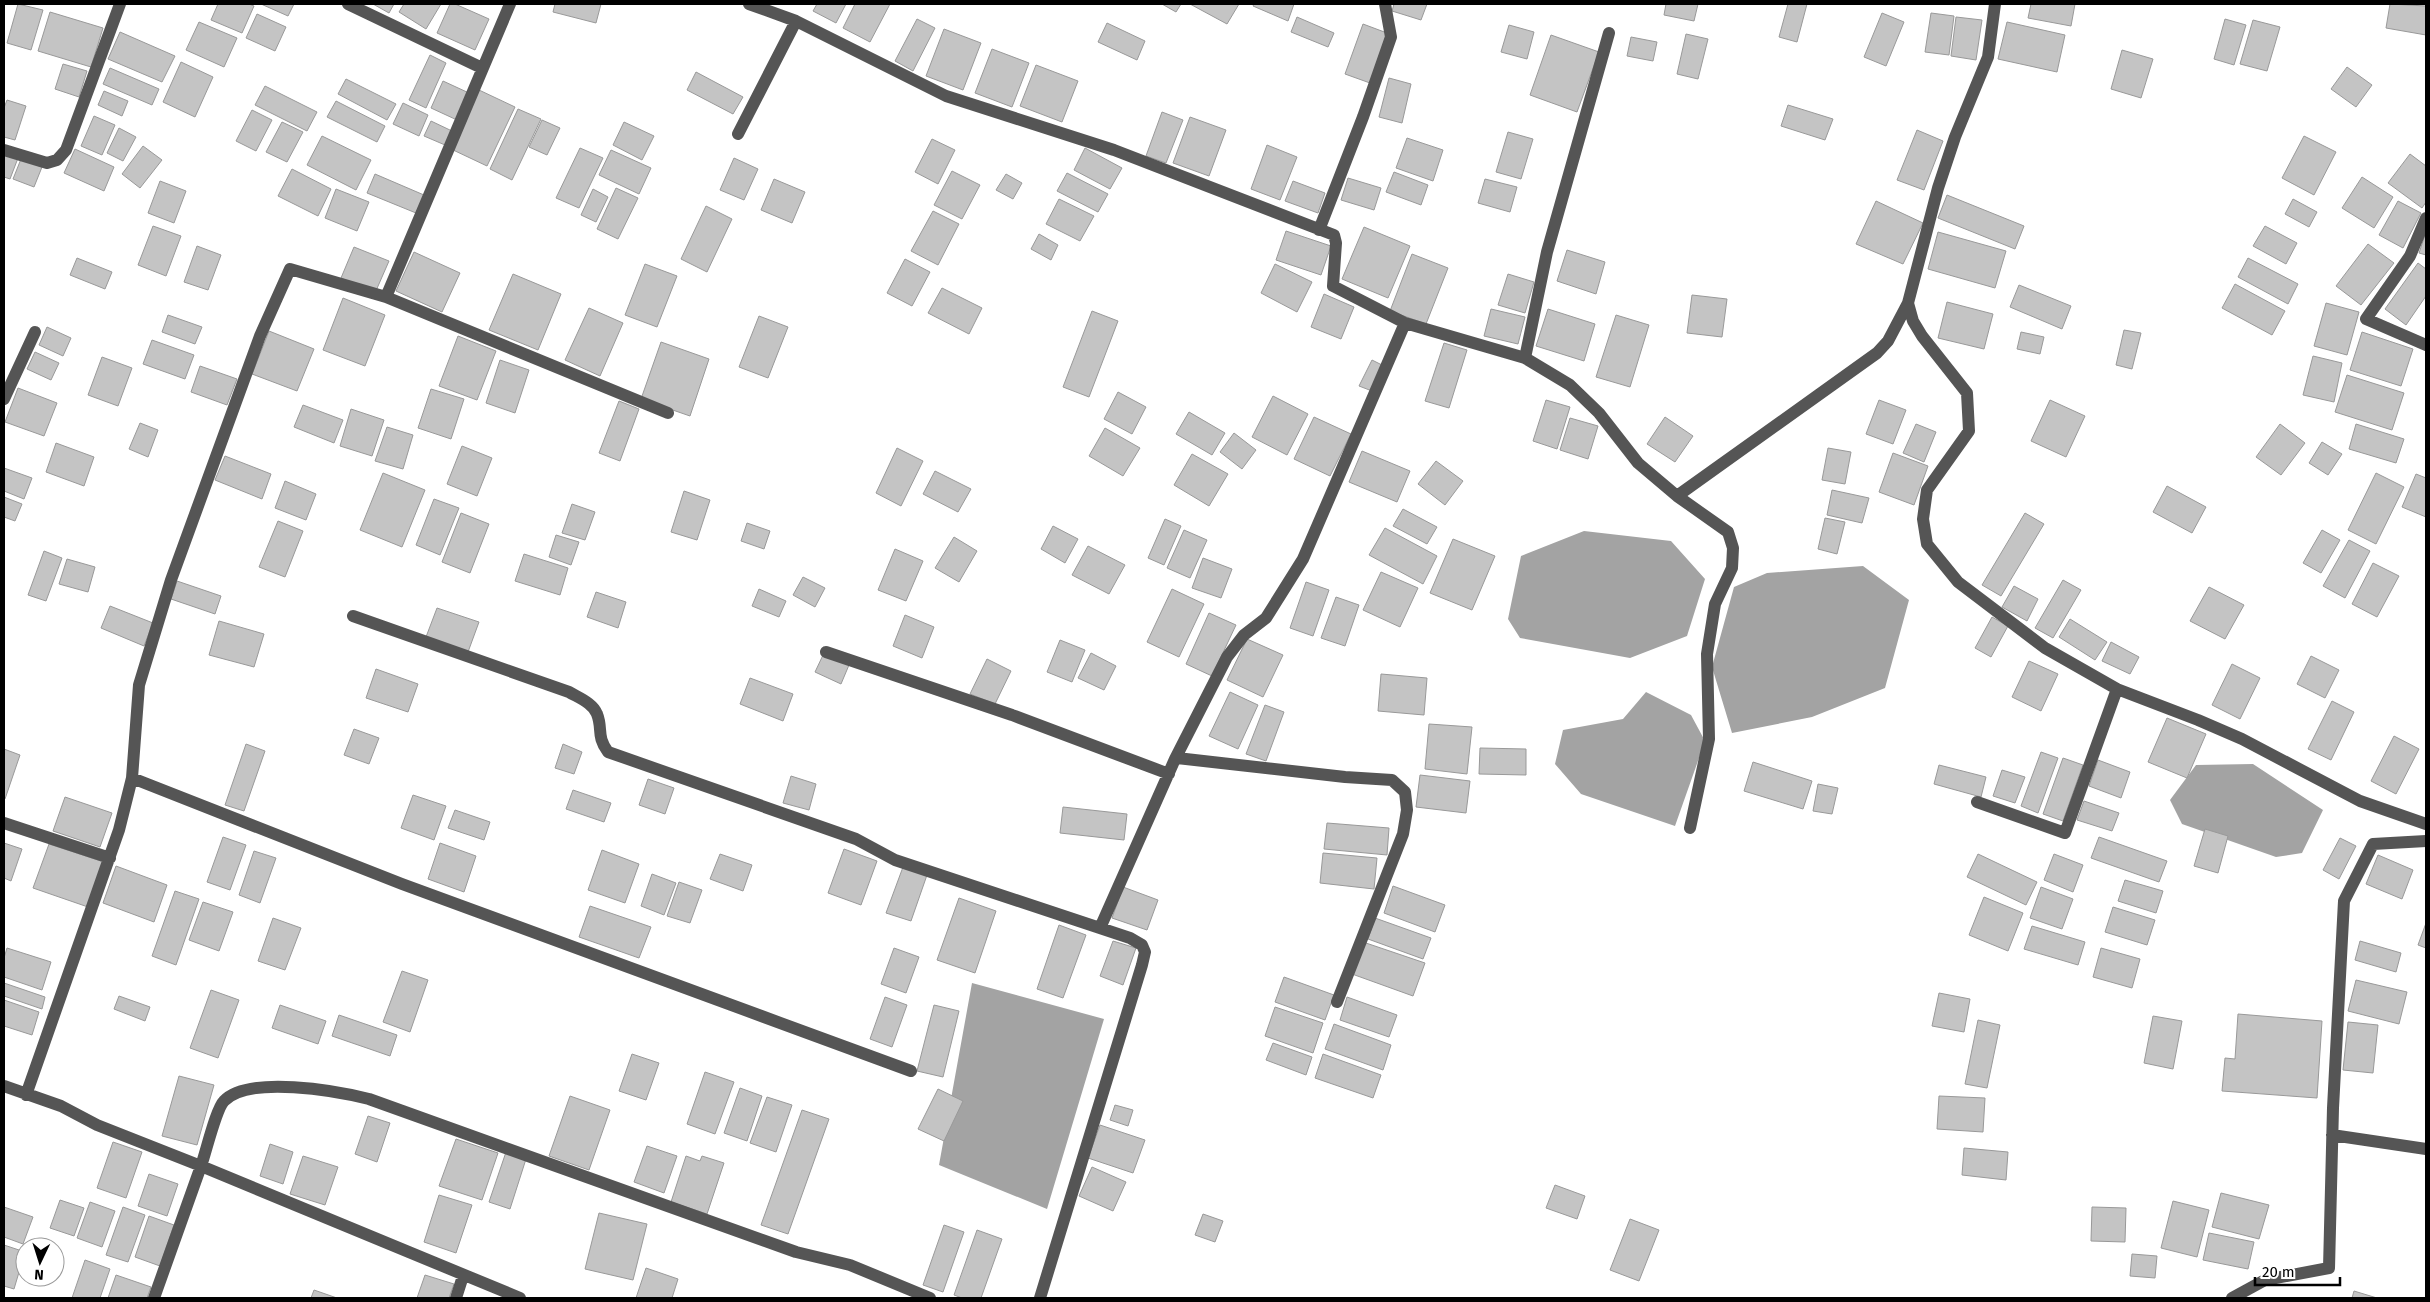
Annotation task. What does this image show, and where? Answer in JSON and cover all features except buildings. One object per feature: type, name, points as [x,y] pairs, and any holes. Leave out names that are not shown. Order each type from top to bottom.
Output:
[{"type":"street","points":[[4,150],[47,164],[56,160],[66,150],[120,4]]},
{"type":"street","points":[[348,4],[482,68]]},
{"type":"street","points":[[386,297],[510,4]]},
{"type":"street","points":[[749,4],[796,21],[946,96],[1114,150],[1334,235],[1336,243],[1333,286],[1405,323],[1525,358],[1570,385],[1599,413],[1638,463],[1676,496],[1728,532],[1733,548],[1732,568],[1715,604],[1707,654],[1709,739],[1690,828]]},
{"type":"street","points":[[1319,230],[1363,117],[1391,37],[1385,4]]},
{"type":"street","points":[[1676,496],[1878,353],[1888,341],[1908,303],[1938,188],[1955,137],[1988,57],[1995,4]]},
{"type":"street","points":[[738,134],[796,21]]},
{"type":"street","points":[[1525,358],[1547,252],[1609,33]]},
{"type":"street","points":[[2426,218],[2410,256],[2366,319],[2426,345]]},
{"type":"street","points":[[26,1096],[110,858],[132,778],[139,684],[171,580],[260,336],[290,269],[386,297],[668,414]]},
{"type":"street","points":[[1908,303],[1913,322],[1922,336],[1967,392],[1969,431],[1927,490],[1922,519],[1927,544],[1958,582],[2045,648],[2117,689],[2242,739],[2360,801],[2426,824]]},
{"type":"street","points":[[1100,928],[1168,774],[1227,657],[1244,635],[1266,618],[1303,559],[1405,323]]},
{"type":"street","points":[[4,399],[35,332]]},
{"type":"street","points":[[353,616],[569,692],[588,703],[597,714],[600,741],[608,752],[856,839],[895,860],[1130,938],[1142,945],[1145,952],[1075,1188],[1040,1298]]},
{"type":"street","points":[[826,652],[1012,715],[1168,774]]},
{"type":"street","points":[[1977,802],[2065,833],[2117,689]]},
{"type":"street","points":[[1177,758],[1345,777],[1392,780],[1405,792],[1407,810],[1403,834],[1337,1002]]},
{"type":"street","points":[[132,778],[402,884],[911,1071]]},
{"type":"street","points":[[4,823],[110,858]]},
{"type":"street","points":[[2232,1298],[2265,1280],[2329,1268],[2332,1135],[2344,901],[2373,844],[2426,841]]},
{"type":"street","points":[[4,1086],[26,1096],[61,1106],[97,1125],[520,1298]]},
{"type":"street","points":[[154,1298],[223,1102],[235,1094],[252,1088],[335,1090],[369,1099],[796,1252],[850,1265],[930,1298]]},
{"type":"street","points":[[2332,1135],[2426,1149]]},
{"type":"street","points":[[456,1298],[463,1276]]},
{"type":"shaded area","points":[[1584,531],[1671,541],[1705,579],[1687,636],[1630,658],[1520,638],[1508,619],[1521,556]]},
{"type":"shaded area","points":[[1863,566],[1909,600],[1885,688],[1812,717],[1732,733],[1712,667],[1734,587],[1767,573]]},
{"type":"shaded area","points":[[1646,692],[1691,715],[1705,741],[1675,826],[1581,794],[1555,764],[1563,730],[1623,719]]},
{"type":"shaded area","points":[[2253,764],[2323,810],[2302,853],[2276,857],[2182,824],[2170,800],[2196,765]]},
{"type":"shaded area","points":[[972,983],[1104,1019],[1047,1209],[939,1165]]}]
